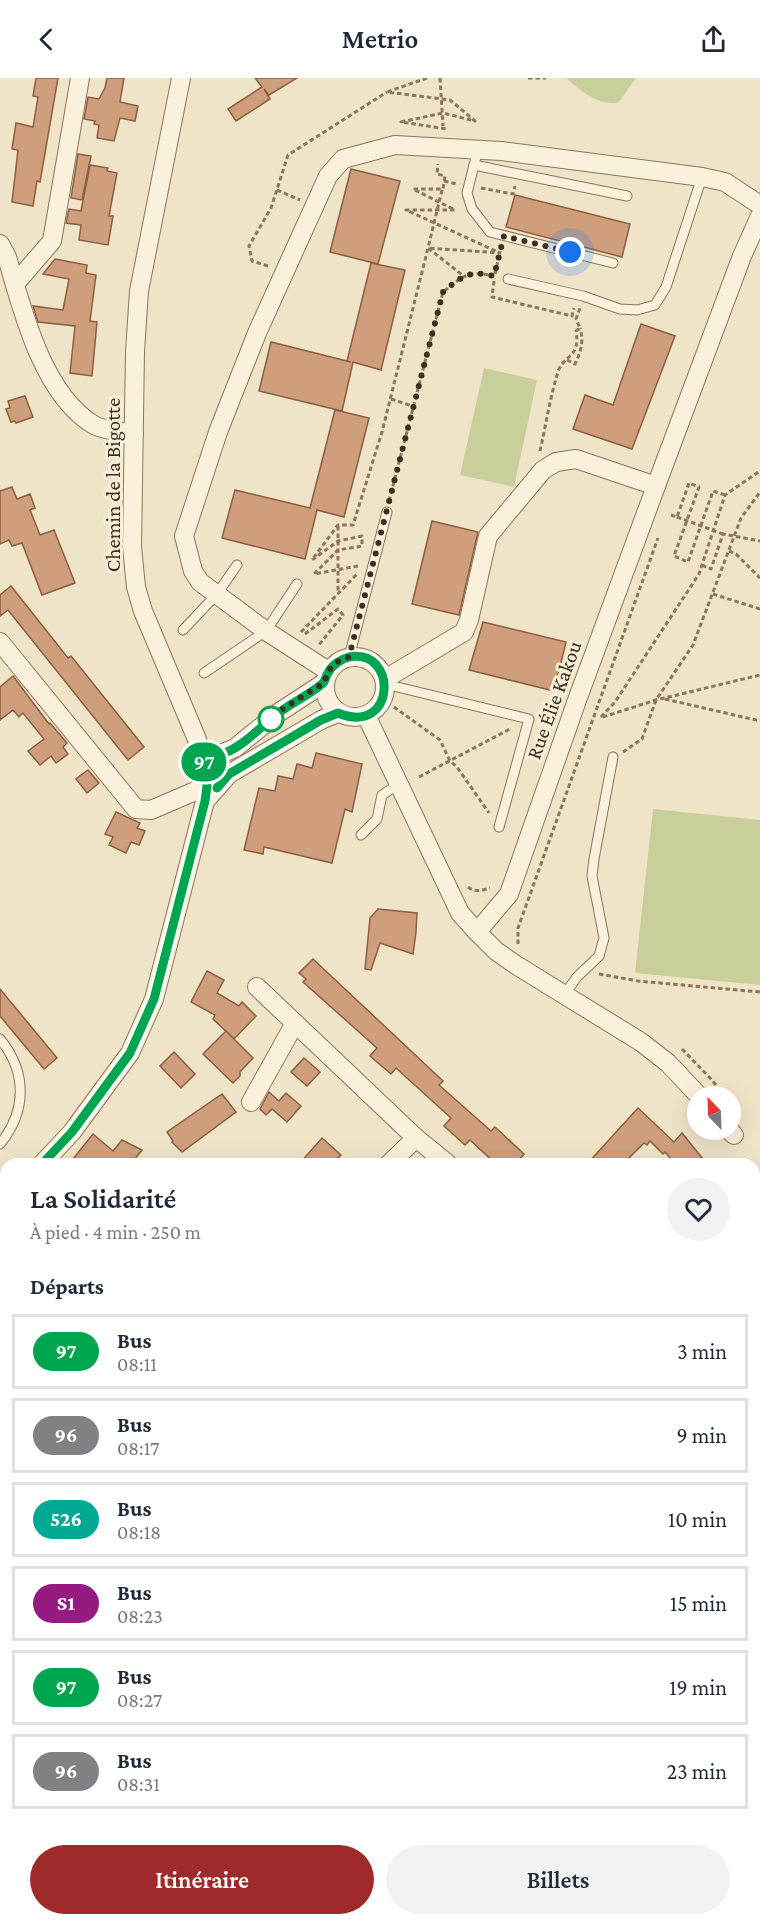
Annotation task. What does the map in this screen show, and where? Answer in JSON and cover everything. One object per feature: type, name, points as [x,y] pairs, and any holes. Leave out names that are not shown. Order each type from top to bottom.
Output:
[{"type":"street","points":[[15,284],[52,241],[80,78]]},
{"type":"street","name":"Chemin de la Bigotte","points":[[48,1158],[72,1132],[130,1053],[154,999],[206,794],[204,762],[196,737],[143,611],[136,587],[132,547],[135,352],[139,291],[181,78]]},
{"type":"street","points":[[204,762],[235,748],[278,712],[326,677],[337,662],[349,657],[360,657],[371,661],[380,669],[385,682],[382,701],[377,708],[366,715],[349,717],[338,713],[327,700],[326,677],[294,639],[266,631],[200,582],[193,571],[184,537],[218,432],[257,333],[328,176],[343,159],[395,145],[439,146],[476,157],[702,177],[725,182],[760,205]]},
{"type":"street","name":"Rue Élie Kakou","points":[[477,932],[509,894],[656,486],[742,256],[760,216]]},
{"type":"street","points":[[0,244],[7,257],[37,351],[66,402],[95,426],[134,434]]},
{"type":"street","points":[[385,682],[464,632],[469,620],[488,536],[543,470],[556,462],[576,459],[656,486]]},
{"type":"street","points":[[0,642],[136,809],[151,810],[206,794],[229,774],[321,720],[338,713]]},
{"type":"street","points":[[366,715],[460,914],[496,951],[641,1042],[668,1064],[689,1086]]},
{"type":"street","points":[[257,987],[416,1138],[441,1158]]},
{"type":"street","points":[[251,1102],[295,1023]]},
{"type":"street","points":[[396,1158],[416,1138]]},
{"type":"lane","points":[[613,263],[490,232],[472,209],[467,193],[476,157],[627,196]]},
{"type":"lane","points":[[507,279],[583,296],[620,309],[637,310],[655,305],[666,287],[702,177]]},
{"type":"lane","points":[[349,657],[387,512]]},
{"type":"lane","points":[[183,630],[217,594],[237,565]]},
{"type":"lane","points":[[204,673],[266,631],[297,584]]},
{"type":"lane","points":[[385,682],[529,719],[499,827]]},
{"type":"lane","points":[[564,995],[582,971],[599,956],[604,938],[592,876],[613,757]]},
{"type":"lane","points":[[361,834],[376,819],[382,795],[399,784]]},
{"type":"lane","points":[[0,1039],[16,1065],[20,1086],[20,1108],[9,1133],[0,1144]]},
{"type":"path","points":[[285,271],[252,261],[249,246],[271,208],[288,154],[387,92],[428,78]]},
{"type":"path","points":[[338,525],[352,525],[391,399],[444,181],[445,176],[437,174],[443,127],[440,78]]},
{"type":"path","points":[[528,78],[546,78]]},
{"type":"path","points":[[387,92],[450,100],[475,121],[443,113],[401,122],[443,127],[452,131]]},
{"type":"path","points":[[476,187],[513,194],[516,177]]},
{"type":"path","points":[[444,181],[463,184]]},
{"type":"path","points":[[442,189],[413,189],[455,210],[406,210],[500,253]]},
{"type":"path","points":[[277,190],[314,207]]},
{"type":"path","points":[[504,236],[494,276],[492,297],[572,316],[576,303],[582,304],[576,319],[582,344],[579,357],[575,364],[567,360]]},
{"type":"path","points":[[428,248],[500,253]]},
{"type":"path","points":[[428,248],[465,277]]},
{"type":"path","points":[[387,512],[443,292],[477,272],[494,276]]},
{"type":"path","points":[[540,453],[558,368],[576,347],[576,331],[580,328]]},
{"type":"path","points":[[391,399],[415,407]]},
{"type":"path","points":[[760,471],[725,495],[699,574],[628,682],[602,717],[656,700],[760,675]]},
{"type":"path","points":[[677,517],[689,483],[699,487],[674,556],[688,562],[714,491],[725,495]]},
{"type":"path","points":[[613,757],[642,739],[656,700],[693,645],[741,518],[760,492]]},
{"type":"path","points":[[671,515],[723,534],[760,541]]},
{"type":"path","points":[[294,639],[362,566],[314,574],[338,550],[362,546],[362,536],[338,541],[312,560],[338,525]]},
{"type":"path","points":[[338,525],[338,593]]},
{"type":"path","points":[[702,565],[711,569],[723,534]]},
{"type":"path","points":[[729,551],[736,554],[760,578]]},
{"type":"path","points":[[713,594],[760,609]]},
{"type":"path","points":[[294,639],[306,634],[338,609],[343,615],[308,658]]},
{"type":"path","points":[[664,698],[760,721]]},
{"type":"path","points":[[394,707],[440,740],[450,761],[457,767],[499,827]]},
{"type":"path","points":[[419,777],[529,719]]},
{"type":"path","points":[[465,885],[471,890],[482,891],[494,886],[502,879],[532,889]]},
{"type":"path","points":[[582,971],[638,981],[760,992]]},
{"type":"green space","points":[[566,78],[636,78],[618,103],[610,103],[590,96]]},
{"type":"green space","points":[[484,368],[537,380],[514,487],[460,475]]},
{"type":"green space","points":[[653,809],[760,820],[760,985],[635,973]]},
{"type":"building","points":[[36,78],[58,78],[40,182],[37,181],[33,206],[12,202],[18,150],[12,149],[16,123],[33,127],[38,97],[33,96]]},
{"type":"building","points":[[107,78],[124,78],[120,102],[138,106],[135,121],[120,118],[114,141],[97,138],[99,125],[94,124],[95,121],[84,119],[88,97],[99,99]]},
{"type":"building","points":[[255,78],[297,78],[269,95],[264,89],[270,99],[236,121],[228,109],[262,87]]},
{"type":"building","points":[[78,154],[91,156],[82,200],[71,198]]},
{"type":"building","points":[[90,165],[108,168],[107,171],[117,173],[109,216],[113,216],[108,245],[79,240],[81,225],[66,223],[69,209],[81,211]]},
{"type":"building","points":[[351,169],[400,181],[378,264],[330,252]]},
{"type":"building","points":[[515,195],[630,224],[622,257],[506,227]]},
{"type":"building","points":[[55,259],[87,265],[86,273],[96,275],[90,321],[97,322],[92,376],[70,373],[75,326],[38,322],[33,306],[63,310],[69,279],[43,274]]},
{"type":"building","points":[[371,263],[405,270],[381,370],[353,362],[342,411],[259,391],[271,342],[347,361]]},
{"type":"building","points":[[641,324],[675,336],[632,449],[573,429],[585,395],[613,405]]},
{"type":"building","points":[[25,396],[33,417],[16,423],[11,422],[6,409],[10,408],[8,401]]},
{"type":"building","points":[[335,410],[369,418],[344,517],[317,510],[305,559],[222,538],[235,490],[310,508]]},
{"type":"building","points":[[12,487],[17,499],[30,494],[35,508],[30,510],[40,535],[54,530],[75,583],[42,595],[22,543],[12,546],[9,540],[0,544],[0,491]]},
{"type":"building","points":[[432,521],[478,532],[459,615],[412,604]]},
{"type":"building","points":[[11,586],[68,658],[71,656],[144,747],[128,760],[8,610],[0,616],[0,595]]},
{"type":"building","points":[[483,622],[566,642],[554,691],[469,670]]},
{"type":"building","points":[[13,676],[49,724],[67,743],[63,747],[68,754],[56,763],[51,756],[40,765],[28,751],[44,739],[23,713],[19,717],[13,710],[0,720],[0,687]]},
{"type":"building","points":[[316,753],[362,764],[352,812],[345,809],[332,863],[264,847],[263,854],[244,850],[259,788],[275,791],[278,776],[293,779],[297,764],[312,768]]},
{"type":"building","points":[[88,770],[99,783],[87,793],[76,779]]},
{"type":"building","points":[[116,812],[140,823],[137,828],[145,831],[139,845],[131,842],[126,853],[109,845],[113,837],[105,834]]},
{"type":"building","points":[[378,909],[417,913],[416,932],[413,954],[380,943],[371,970],[365,969],[370,918]]},
{"type":"building","points":[[313,959],[443,1081],[439,1085],[491,1131],[495,1127],[524,1154],[521,1158],[490,1158],[470,1140],[465,1145],[444,1126],[451,1118],[396,1068],[391,1074],[370,1056],[377,1048],[303,982],[306,979],[299,973]]},
{"type":"building","points":[[207,971],[224,980],[217,993],[239,1006],[242,1002],[256,1016],[234,1039],[213,1019],[215,1015],[191,1002]]},
{"type":"building","points":[[0,989],[57,1058],[44,1069],[0,1016]]},
{"type":"building","points":[[226,1031],[253,1058],[233,1083],[203,1054]]},
{"type":"building","points":[[174,1052],[195,1074],[181,1088],[160,1066]]},
{"type":"building","points":[[304,1058],[320,1072],[307,1086],[291,1072]]},
{"type":"building","points":[[269,1092],[279,1101],[286,1093],[301,1106],[287,1122],[272,1109],[266,1115],[260,1109]]},
{"type":"building","points":[[222,1094],[236,1112],[182,1152],[172,1142],[167,1132]]},
{"type":"building","points":[[638,1108],[674,1142],[682,1133],[702,1158],[670,1158],[650,1141],[647,1145],[644,1143],[629,1158],[592,1158]]},
{"type":"building","points":[[93,1134],[113,1151],[122,1140],[142,1150],[136,1158],[74,1158]]},
{"type":"building","points":[[322,1138],[341,1155],[338,1158],[304,1158]]},
{"type":"bus line","name":"97","points":[[48,1158],[72,1132],[130,1053],[154,999],[205,801],[207,786],[204,762],[235,748],[278,712],[324,683],[328,671],[337,662],[349,657],[360,657],[371,661],[380,669],[384,679],[385,693],[382,701],[371,713],[360,717],[349,717],[338,713],[321,720],[229,774],[217,788]]},
{"type":"route","points":[[271,719],[264,724],[278,712],[324,683],[328,671],[337,662],[349,657],[443,292],[460,278],[477,272],[494,276],[504,236],[570,252]]}]
